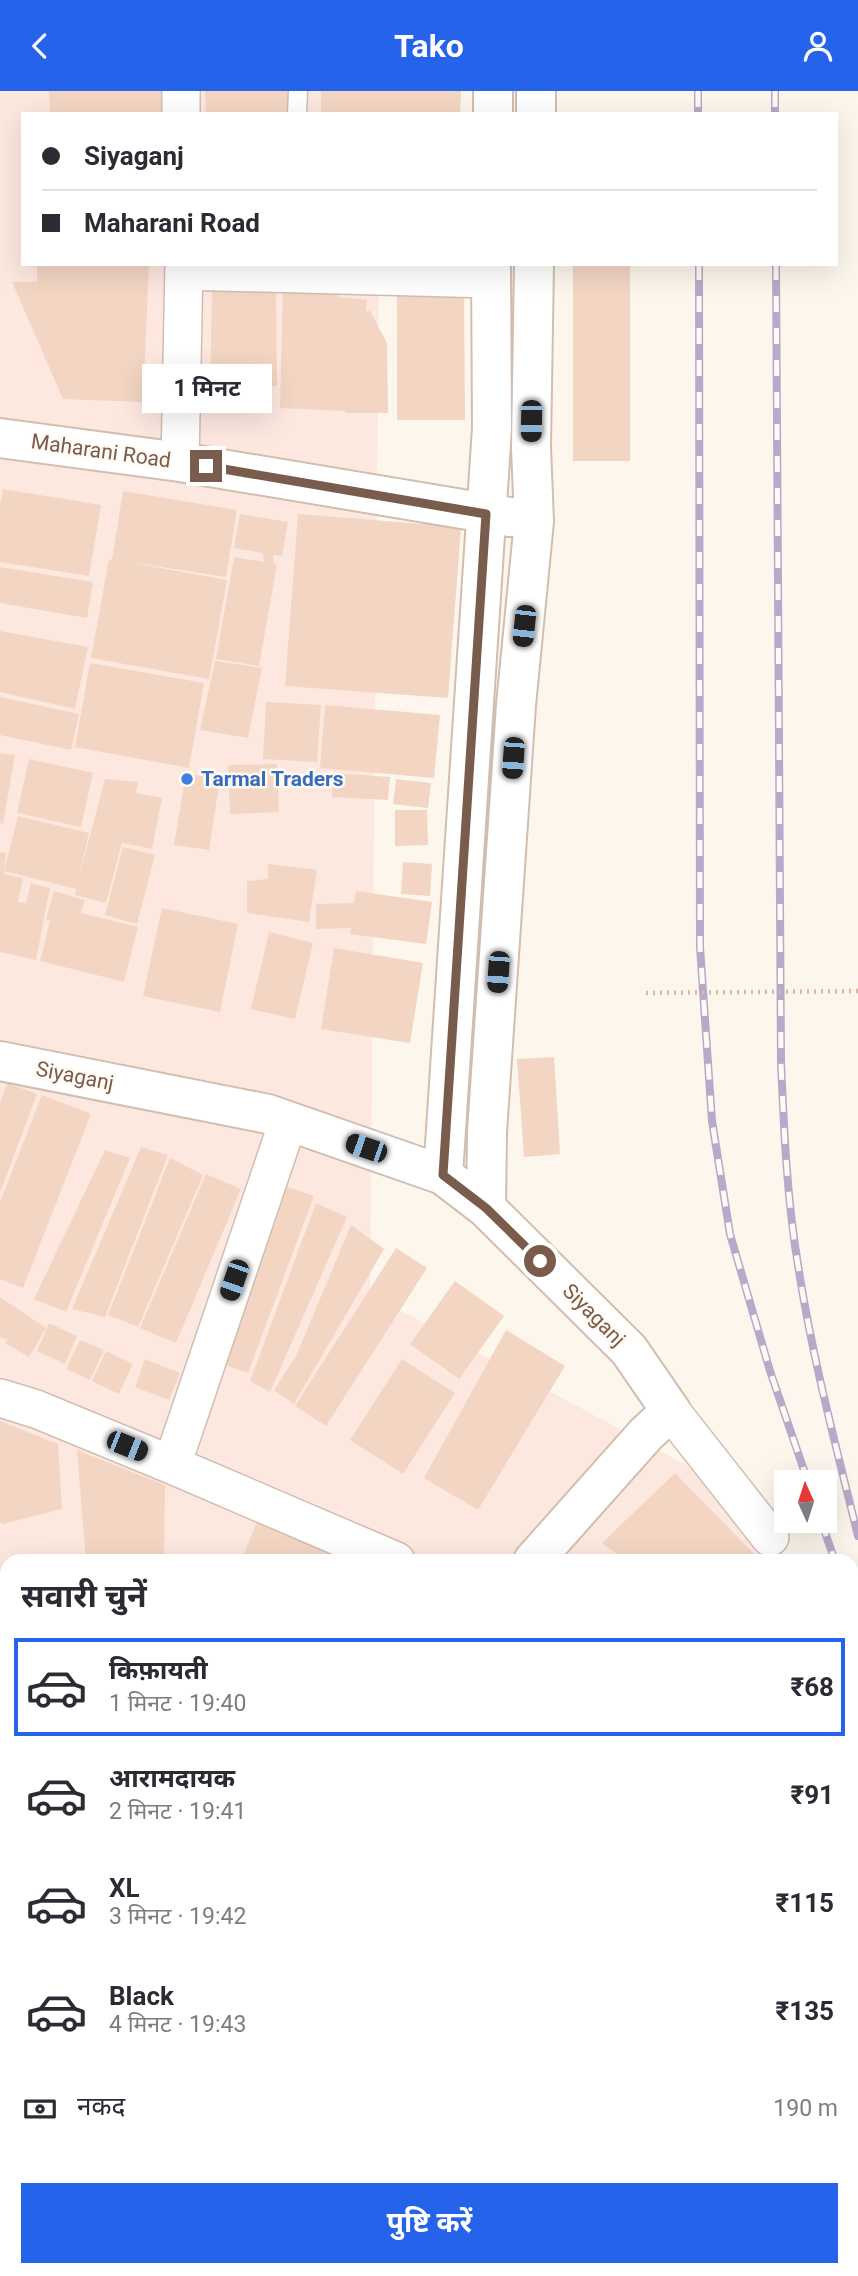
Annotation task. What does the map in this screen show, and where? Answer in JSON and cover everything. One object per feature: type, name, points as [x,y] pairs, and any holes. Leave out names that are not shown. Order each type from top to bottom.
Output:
[{"type":"street","points":[[181,91],[181,112]]},
{"type":"street","points":[[493,91],[493,112]]},
{"type":"street","points":[[536,91],[536,112]]},
{"type":"street","points":[[486,1208],[487,1132],[515,719],[534,521],[531,447],[534,266]]},
{"type":"street","points":[[180,462],[184,268],[491,272],[492,428],[443,1175]]},
{"type":"street","name":"Maharani Road","points":[[0,438],[180,462],[534,521]]},
{"type":"street","name":"Siyaganj","points":[[0,1061],[268,1114],[443,1175],[486,1208],[629,1350],[671,1412]]},
{"type":"street","points":[[172,1465],[288,1122]]},
{"type":"street","points":[[0,1398],[36,1409],[380,1554]]},
{"type":"street","points":[[539,1554],[646,1434],[671,1412],[770,1537]]},
{"type":"lane","points":[[298,91],[298,112]]},
{"type":"path","points":[[646,993],[858,991]]},
{"type":"shaded area","name":"Tarmal Traders","points":[[0,91],[380,91],[380,112],[21,112],[21,266],[379,266],[370,1294],[688,1466],[768,1554],[0,1554]]},
{"type":"building","points":[[49,91],[162,91],[163,112],[50,112]]},
{"type":"building","points":[[205,91],[290,91],[290,112],[206,112]]},
{"type":"building","points":[[321,91],[461,91],[460,112],[321,112]]},
{"type":"building","points":[[37,266],[149,266],[143,402],[63,399],[12,282],[37,282]]},
{"type":"building","points":[[573,266],[630,266],[630,461],[573,461]]},
{"type":"building","points":[[283,286],[335,286],[338,297],[367,300],[366,311],[370,311],[387,343],[388,413],[280,408]]},
{"type":"building","points":[[212,290],[276,290],[277,386],[210,390]]},
{"type":"building","points":[[397,290],[464,290],[465,420],[397,420]]},
{"type":"building","points":[[3,489],[101,505],[89,576],[0,562],[0,504]]},
{"type":"building","points":[[123,491],[237,510],[226,577],[122,561],[227,580],[209,679],[91,658],[109,559],[112,560]]},
{"type":"building","points":[[240,514],[288,522],[282,556],[273,555],[274,564],[277,565],[259,666],[216,659],[234,557],[264,562],[263,553],[234,548]]},
{"type":"building","points":[[298,514],[461,527],[448,698],[285,686]]},
{"type":"building","points":[[0,567],[93,582],[87,618],[0,603]]},
{"type":"building","points":[[0,631],[88,647],[75,709],[0,692]]},
{"type":"building","points":[[215,661],[262,668],[248,738],[200,730]]},
{"type":"building","points":[[90,663],[204,683],[189,768],[75,747]]},
{"type":"building","points":[[0,697],[79,714],[71,750],[0,735]]},
{"type":"building","points":[[266,702],[321,705],[317,762],[263,759]]},
{"type":"building","points":[[325,705],[440,715],[434,778],[320,768]]},
{"type":"building","points":[[0,753],[15,755],[3,824],[0,823]]},
{"type":"building","points":[[29,759],[93,773],[81,827],[17,813]]},
{"type":"building","points":[[277,764],[279,812],[230,814],[228,765]]},
{"type":"building","points":[[186,773],[220,779],[209,850],[174,845]]},
{"type":"building","points":[[333,773],[390,777],[388,800],[332,797]]},
{"type":"building","points":[[105,779],[138,782],[136,793],[162,798],[152,849],[122,843],[106,903],[75,895],[76,889],[4,871],[18,816],[89,833],[78,881]]},
{"type":"building","points":[[396,779],[431,783],[428,808],[393,804]]},
{"type":"building","points":[[395,810],[427,810],[428,845],[395,846]]},
{"type":"building","points":[[123,847],[155,855],[137,924],[105,915]]},
{"type":"building","points":[[0,852],[6,853],[4,874],[23,878],[18,902],[26,903],[31,883],[50,888],[36,960],[0,952]]},
{"type":"building","points":[[403,862],[432,864],[430,896],[401,894]]},
{"type":"building","points":[[268,864],[317,870],[309,922],[247,913],[247,881],[268,879]]},
{"type":"building","points":[[54,891],[85,900],[81,913],[138,927],[124,982],[40,961],[50,921],[46,919]]},
{"type":"building","points":[[356,891],[432,902],[426,944],[350,934],[351,928],[316,929],[316,904],[354,903]]},
{"type":"building","points":[[162,908],[238,924],[220,1012],[143,996]]},
{"type":"building","points":[[269,932],[313,943],[295,1019],[251,1009]]},
{"type":"building","points":[[334,948],[423,963],[410,1043],[321,1029]]},
{"type":"building","points":[[554,1057],[560,1154],[524,1157],[517,1059]]},
{"type":"building","points":[[7,1083],[37,1094],[0,1193],[0,1103]]},
{"type":"building","points":[[42,1095],[91,1114],[23,1288],[0,1279],[0,1202]]},
{"type":"building","points":[[141,1147],[168,1155],[105,1317],[72,1309]]},
{"type":"building","points":[[105,1150],[130,1158],[66,1312],[34,1299]]},
{"type":"building","points":[[170,1158],[203,1175],[138,1327],[108,1315]]},
{"type":"building","points":[[206,1174],[241,1189],[176,1343],[140,1328]]},
{"type":"building","points":[[282,1185],[314,1196],[248,1373],[222,1364]]},
{"type":"building","points":[[316,1203],[347,1217],[270,1392],[250,1381]]},
{"type":"building","points":[[351,1225],[384,1249],[294,1404],[274,1390],[296,1356]]},
{"type":"building","points":[[396,1248],[427,1268],[326,1426],[295,1406]]},
{"type":"building","points":[[455,1281],[504,1316],[459,1379],[410,1344]]},
{"type":"building","points":[[0,1297],[46,1328],[29,1357],[5,1343],[16,1324],[6,1340],[0,1337]]},
{"type":"building","points":[[49,1323],[77,1336],[65,1364],[37,1351]]},
{"type":"building","points":[[506,1330],[565,1366],[478,1510],[424,1478]]},
{"type":"building","points":[[80,1340],[104,1350],[90,1380],[66,1369]]},
{"type":"building","points":[[106,1351],[133,1364],[119,1394],[92,1381]]},
{"type":"building","points":[[145,1359],[180,1373],[169,1400],[135,1387]]},
{"type":"building","points":[[402,1359],[455,1393],[403,1474],[350,1440]]},
{"type":"building","points":[[0,1421],[58,1444],[62,1509],[3,1524],[0,1521]]},
{"type":"building","points":[[77,1450],[165,1485],[164,1554],[85,1554]]},
{"type":"building","points":[[675,1473],[754,1554],[617,1554],[602,1543]]},
{"type":"building","points":[[257,1522],[334,1554],[244,1554]]},
{"type":"railway","points":[[698,91],[698,112]]},
{"type":"railway","points":[[775,91],[775,112]]},
{"type":"railway","points":[[699,266],[700,947],[712,1121],[730,1234],[770,1371],[804,1470]]},
{"type":"railway","points":[[776,266],[781,1063],[785,1139],[794,1240],[810,1333],[858,1536]]},
{"type":"railway","points":[[825,1533],[833,1554]]},
{"type":"place","name":"Tarmal Traders","points":[[187,779]]},
{"type":"route","points":[[206,466],[486,514],[443,1175],[486,1208],[540,1261]]}]
